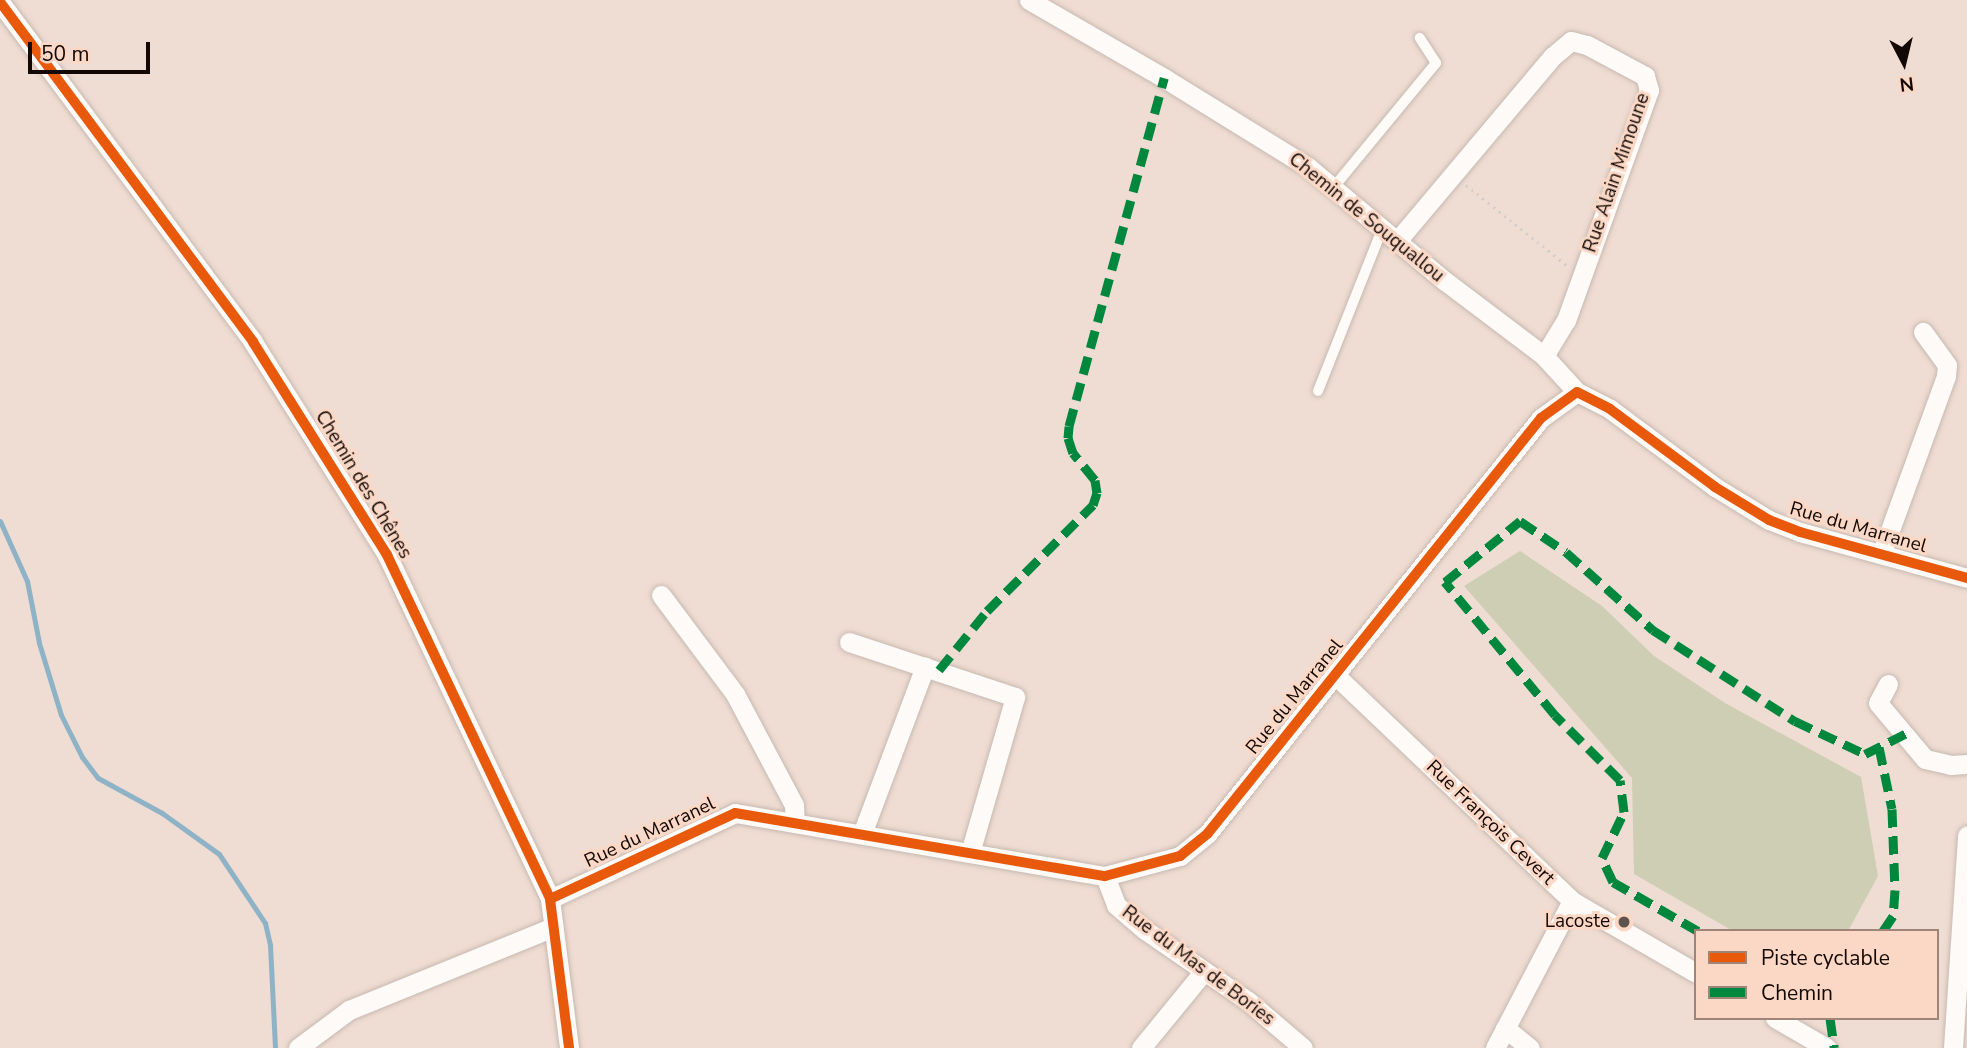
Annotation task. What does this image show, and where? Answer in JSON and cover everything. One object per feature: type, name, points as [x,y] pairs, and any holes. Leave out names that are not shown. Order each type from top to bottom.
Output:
[{"type":"street","name":"Chemin de Souquallou","points":[[1030,0],[1307,167],[1397,242],[1544,356],[1577,392]]},
{"type":"street","name":"Chemin des Chênes","points":[[0,2],[253,342],[344,482],[387,555],[550,900],[569,1048]]},
{"type":"street","name":"Rue Alain Mimoune","points":[[1397,242],[1553,56],[1571,41],[1587,45],[1645,76],[1649,90],[1566,320],[1544,356]]},
{"type":"street","points":[[1882,552],[1946,376],[1947,365],[1923,332]]},
{"type":"street","name":"Rue du Marranel","points":[[550,900],[735,813],[1105,876],[1180,856],[1208,834],[1541,418],[1577,392],[1610,408],[1715,487],[1769,520],[1800,532],[1882,552],[1967,578]]},
{"type":"street","points":[[661,595],[735,694],[794,805],[795,823]]},
{"type":"street","points":[[849,642],[1015,697],[970,853]]},
{"type":"street","points":[[862,834],[925,666]]},
{"type":"street","name":"Rue François Cevert","points":[[1335,675],[1572,901],[1694,972]]},
{"type":"street","points":[[1888,684],[1878,703],[1925,759],[1951,765],[1967,764]]},
{"type":"street","points":[[1955,1046],[1967,835]]},
{"type":"street","name":"Rue du Mas de Bories","points":[[1105,876],[1116,905],[1248,1001],[1303,1048]]},
{"type":"street","points":[[1495,1048],[1572,901]]},
{"type":"street","points":[[298,1048],[349,1010],[553,927]]},
{"type":"street","points":[[1141,1048],[1204,971]]},
{"type":"street","points":[[1778,1020],[1827,1048]]},
{"type":"street","points":[[1505,1028],[1530,1048]]},
{"type":"lane","points":[[1333,188],[1436,63],[1420,38]]},
{"type":"lane","points":[[1318,391],[1382,229]]},
{"type":"path","points":[[1453,175],[1581,277]]},
{"type":"green space","points":[[1520,551],[1602,606],[1654,656],[1725,703],[1861,777],[1878,876],[1849,929],[1730,929],[1634,874],[1632,778],[1464,586]]},
{"type":"waterway","points":[[0,521],[27,581],[39,643],[61,715],[82,757],[98,778],[162,813],[219,854],[265,923],[270,945],[275,1048]]},
{"type":"marked path","points":[[939,670],[987,611],[1093,505],[1097,493],[1095,480],[1073,453],[1068,438],[1069,426],[1164,78]]},
{"type":"marked path","points":[[1695,929],[1613,882],[1602,858],[1624,812],[1620,780],[1555,715],[1445,582],[1520,521],[1566,552],[1653,630],[1795,721],[1865,754],[1905,734]]},
{"type":"marked path","points":[[1879,747],[1892,809],[1895,890],[1893,916],[1884,929]]},
{"type":"marked path","points":[[1830,1020],[1834,1048]]},
{"type":"cycle path","points":[[0,2],[253,342],[387,555],[550,899],[569,1048]]},
{"type":"cycle path","points":[[550,899],[735,813],[1105,876],[1180,856],[1208,833],[1541,418],[1577,392],[1610,409],[1715,487],[1769,520],[1800,532],[1967,578]]},
{"type":"place","name":"Lacoste","points":[[1624,922]]}]
